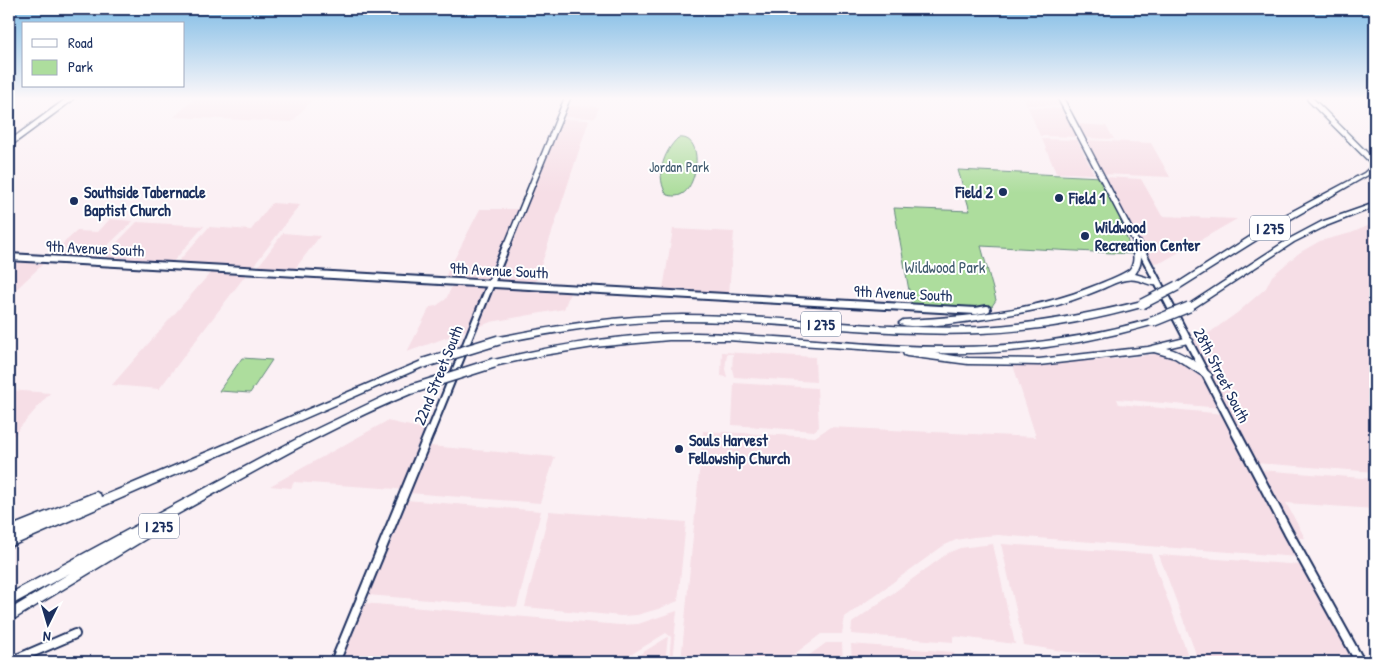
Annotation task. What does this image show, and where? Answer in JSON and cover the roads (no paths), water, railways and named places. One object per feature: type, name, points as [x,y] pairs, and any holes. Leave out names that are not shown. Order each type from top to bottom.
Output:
[{"type":"highway","name":"I 275","points":[[9,542],[424,363],[500,340],[572,325],[620,320],[683,318],[972,330],[1022,327],[1093,317],[1142,304],[1177,286],[1262,232],[1366,174],[1375,165]]},
{"type":"highway","name":"I 275","points":[[9,616],[310,437],[390,398],[494,363],[598,342],[643,338],[697,336],[948,350],[999,349],[1112,334],[1152,322],[1190,307],[1281,246],[1308,231],[1375,205]]},
{"type":"highway","points":[[847,325],[956,320],[1013,313],[1052,305],[1120,278],[1135,269],[1138,263],[1136,244]]},
{"type":"highway","points":[[1120,278],[1137,276],[1156,282]]},
{"type":"highway","points":[[828,344],[968,361],[1019,362],[1078,359],[1148,350],[1189,340]]},
{"type":"highway","points":[[1148,350],[1173,352],[1184,357],[1207,375]]},
{"type":"highway","points":[[9,532],[300,417]]},
{"type":"highway","points":[[9,600],[310,437]]},
{"type":"street","points":[[9,144],[28,130]]},
{"type":"street","name":"22nd Street South","points":[[335,662],[554,130]]},
{"type":"street","name":"28th Street South","points":[[1077,130],[1156,282],[1189,340],[1247,455],[1360,662]]},
{"type":"street","points":[[1341,130],[1375,165]]},
{"type":"street","name":"9th Avenue South","points":[[9,257],[912,307],[988,309]]},
{"type":"street","points":[[10,662],[75,634]]},
{"type":"place","name":"Field 2","points":[[1003,192]]},
{"type":"place","name":"Field 1","points":[[1059,198]]},
{"type":"place","name":"Southside Tabernacle Baptist Church","points":[[74,201]]},
{"type":"place","name":"Wildwood Recreation Center","points":[[1085,236]]},
{"type":"place","name":"Souls Harvest Fellowship Church","points":[[679,449]]},
{"type":"park label","name":"Jordan Park","points":[[679,166]]},
{"type":"park label","name":"Wildwood Park","points":[[945,267]]}]
